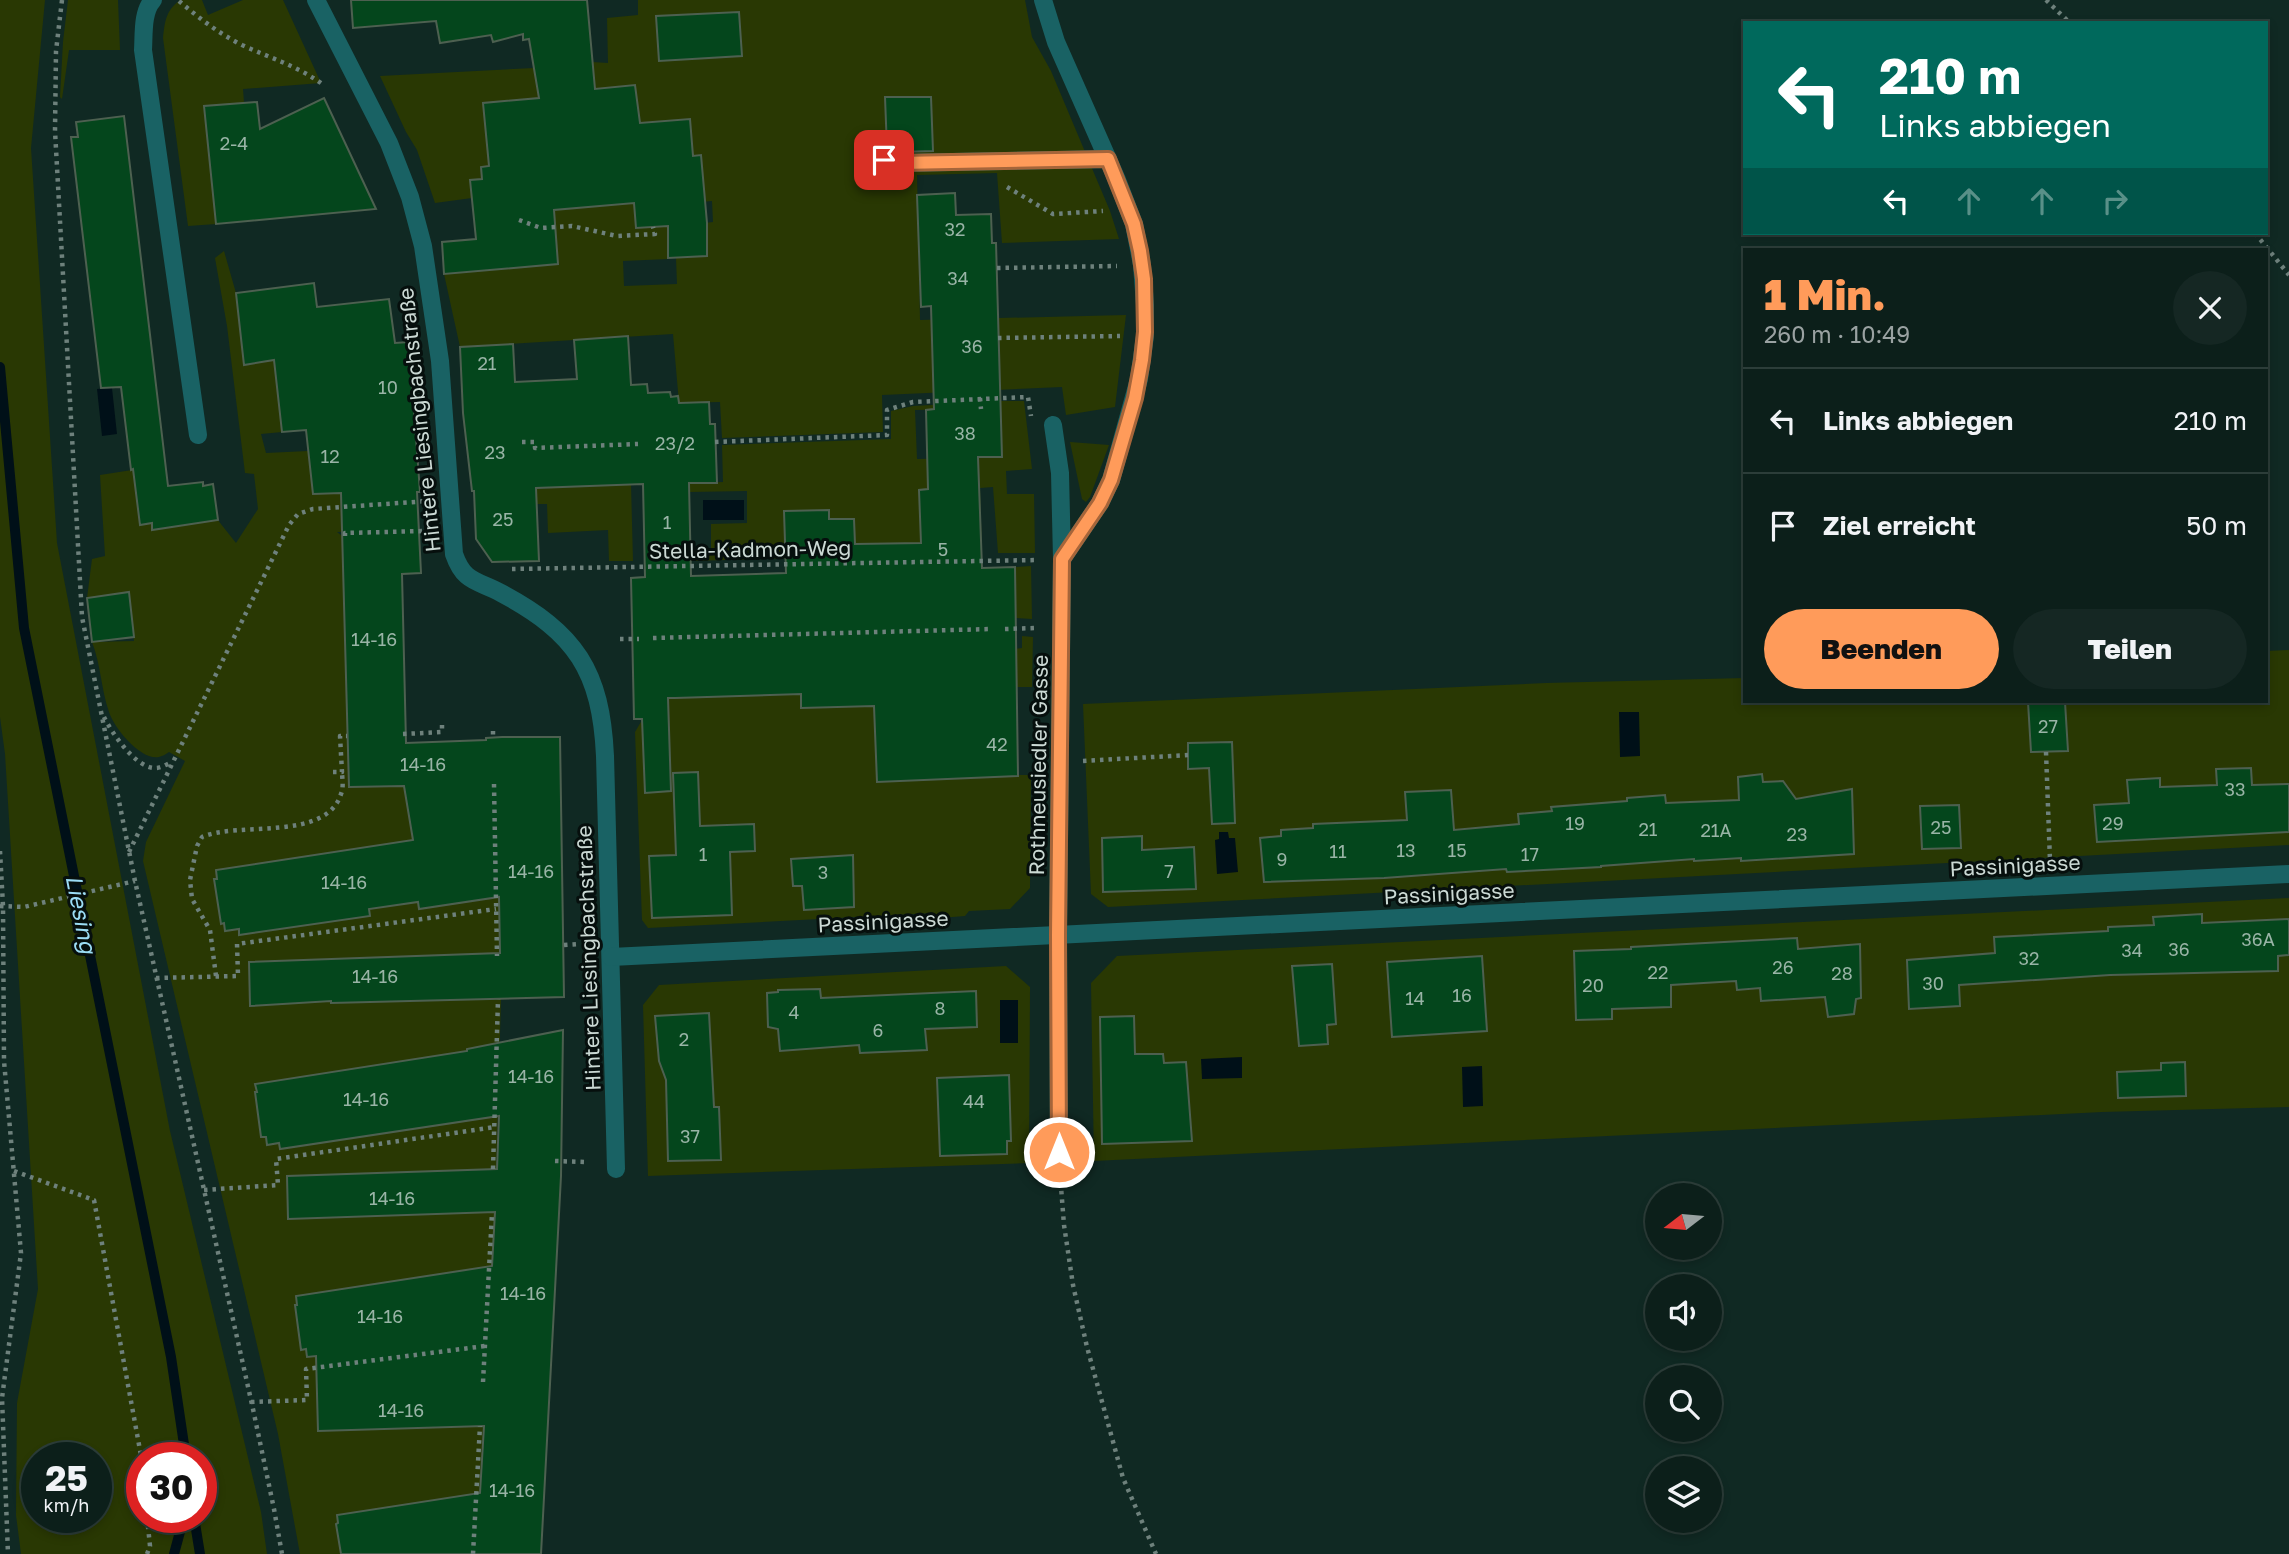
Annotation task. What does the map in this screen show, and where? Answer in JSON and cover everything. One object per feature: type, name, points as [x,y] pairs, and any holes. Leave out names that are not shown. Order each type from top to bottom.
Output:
[{"type":"street","points":[[153,0],[148,5],[143,50],[198,435]]},
{"type":"street","name":"Hintere Liesingbachstraße","points":[[316,0],[389,143],[410,197],[424,246],[440,361],[454,554],[460,570],[473,581],[524,606],[560,633],[583,661],[594,686],[603,727],[615,1169]]},
{"type":"street","points":[[1043,0],[1056,42],[1134,224],[1142,265],[1145,305],[1144,336],[1135,398],[1111,480],[1100,503],[1062,559]]},
{"type":"street","points":[[884,160],[899,163],[1108,159]]},
{"type":"street","name":"Rothneusiedler Gasse","points":[[1052,425],[1060,473],[1062,559],[1059,1152]]},
{"type":"street","name":"Passinigasse","points":[[611,957],[2289,874]]},
{"type":"path","points":[[62,0],[56,51],[54,131],[82,617],[129,853],[251,1402],[282,1554]]},
{"type":"path","points":[[2046,0],[2068,21]]},
{"type":"path","points":[[179,1],[212,29],[244,46],[301,69],[321,83]]},
{"type":"path","points":[[1002,185],[1053,214],[1128,210]]},
{"type":"path","points":[[519,220],[541,228],[572,226],[617,236],[654,234],[653,227]]},
{"type":"path","points":[[2268,249],[2289,275]]},
{"type":"path","points":[[997,268],[1142,265]]},
{"type":"path","points":[[998,338],[1144,336]]},
{"type":"path","points":[[715,442],[887,435],[887,410],[912,402],[981,398],[1028,397],[1032,426],[1052,425]]},
{"type":"path","points":[[981,398],[981,409]]},
{"type":"path","points":[[522,442],[535,442],[536,448],[638,444]]},
{"type":"path","points":[[129,853],[289,525],[298,514],[313,509],[450,500]]},
{"type":"path","points":[[345,536],[345,533],[424,531]]},
{"type":"path","name":"Stella-Kadmon-Weg","points":[[502,569],[1039,561]]},
{"type":"path","points":[[1005,629],[1035,628]]},
{"type":"path","points":[[653,638],[990,629]]},
{"type":"path","points":[[620,639],[639,639]]},
{"type":"path","points":[[101,711],[111,730],[139,762],[157,768],[173,762]]},
{"type":"path","points":[[402,734],[442,732],[442,719]]},
{"type":"path","points":[[493,731],[494,738]]},
{"type":"path","points":[[216,976],[210,930],[192,899],[190,880],[193,859],[202,837],[219,831],[251,831],[300,825],[316,819],[334,806],[341,794],[340,736],[347,736]]},
{"type":"path","points":[[2046,752],[2051,886]]},
{"type":"path","points":[[1061,763],[1188,755]]},
{"type":"path","points":[[333,772],[342,772]]},
{"type":"path","points":[[494,783],[497,956]]},
{"type":"path","points":[[0,851],[4,1061],[21,1253],[2,1398],[8,1554]]},
{"type":"path","points":[[2,906],[24,907],[135,881]]},
{"type":"path","points":[[156,978],[238,976],[237,944],[496,909]]},
{"type":"path","points":[[564,945],[579,944]]},
{"type":"path","points":[[493,1169],[498,999]]},
{"type":"path","points":[[204,1190],[278,1185],[276,1159],[495,1127]]},
{"type":"path","points":[[1059,1152],[1064,1225],[1073,1285],[1087,1347],[1123,1478],[1156,1554]]},
{"type":"path","points":[[555,1161],[585,1162]]},
{"type":"path","points":[[14,1171],[94,1200],[139,1442]]},
{"type":"path","points":[[483,1382],[492,1213]]},
{"type":"path","points":[[251,1402],[307,1400],[306,1369],[485,1346]]},
{"type":"path","points":[[473,1554],[480,1426]]},
{"type":"path","points":[[147,1554],[150,1546],[149,1533]]},
{"type":"green space","points":[[0,0],[45,0],[31,148],[57,543],[170,1131],[261,1512],[267,1554],[21,1554],[16,1515],[17,1403],[38,1289],[5,754],[0,717]]},
{"type":"green space","points":[[68,0],[118,0],[120,50],[69,50],[62,99],[63,42]]},
{"type":"green space","points":[[180,0],[202,0],[208,15],[243,0],[283,0],[321,83],[243,89],[244,103],[204,106],[216,224],[188,226],[163,38],[167,16]]},
{"type":"green space","points":[[638,0],[1025,0],[1032,37],[1051,71],[1110,211],[1119,239],[1002,243],[997,173],[917,175],[920,320],[1126,315],[1115,407],[1066,415],[1062,387],[882,395],[883,432],[722,438],[720,402],[679,403],[673,334],[460,347],[444,274],[558,264],[556,233],[521,236],[549,211],[610,205],[605,155],[481,167],[482,179],[470,181],[472,198],[435,203],[417,150],[380,76],[534,68],[555,99],[483,103],[485,125],[621,112],[595,91],[592,62],[608,63],[607,18],[638,15]],"holes":[[[690,119],[693,156],[701,156],[701,202],[712,201],[713,222],[705,223],[707,256],[676,258],[677,284],[624,286],[623,261],[668,259],[668,226],[636,227],[634,205],[646,204],[640,123]]]},
{"type":"green space","points":[[224,251],[236,293],[244,365],[326,353],[276,372],[282,432],[261,434],[266,453],[308,451],[314,494],[418,494],[418,528],[337,532],[342,536],[349,787],[498,784],[501,999],[495,1212],[477,1554],[300,1554],[278,1434],[143,861],[146,842],[185,761],[169,752],[159,757],[144,754],[122,734],[109,712],[92,642],[134,641],[129,593],[87,598],[92,559],[105,556],[100,475],[145,468],[136,495],[140,524],[152,523],[153,529],[217,519],[236,543],[258,509],[254,474],[245,473],[227,326],[215,258]]},
{"type":"green space","points":[[994,401],[1024,401],[1032,469],[1006,471],[1007,494],[1034,494],[1035,553],[998,553],[993,487],[980,488],[982,553],[690,561],[690,552],[711,551],[711,524],[747,523],[747,491],[689,492],[688,483],[723,482],[722,445],[891,439],[891,411],[913,406],[968,403],[968,409],[915,410],[917,459],[1001,457]]},
{"type":"green space","points":[[1070,442],[1109,445],[1086,502],[1082,499]]},
{"type":"green space","points":[[631,484],[633,561],[609,561],[608,530],[548,533],[547,504],[531,504],[531,489]]},
{"type":"green space","points":[[1031,566],[1032,619],[1015,618],[1015,567]]},
{"type":"green space","points":[[1022,636],[1033,637],[1032,687],[1016,687],[1018,775],[1031,775],[1030,888],[1010,909],[969,911],[965,916],[940,918],[934,913],[648,928],[642,920],[635,732],[655,698],[793,694],[793,674],[852,706],[868,706],[1022,648]]},
{"type":"green space","points":[[2289,650],[2289,845],[1108,907],[1091,894],[1083,704],[1546,683],[1743,678],[1743,703],[2268,703],[2268,651]]},
{"type":"green space","points":[[2289,898],[2289,1107],[2102,1112],[1094,1161],[1091,983],[1117,956]]},
{"type":"green space","points":[[1006,966],[1030,987],[1029,1163],[648,1176],[643,1005],[659,985]]},
{"type":"shaded area","points":[[112,388],[117,434],[102,436],[97,389]]},
{"type":"shaded area","points":[[703,500],[744,500],[744,520],[703,520]]},
{"type":"shaded area","points":[[1619,712],[1639,712],[1640,756],[1620,757]]},
{"type":"shaded area","points":[[1219,832],[1228,832],[1229,838],[1235,838],[1238,872],[1217,874],[1215,840],[1219,839]]},
{"type":"shaded area","points":[[1000,1000],[1018,1000],[1018,1043],[1000,1043]]},
{"type":"shaded area","points":[[1242,1057],[1242,1078],[1202,1079],[1201,1059]]},
{"type":"shaded area","points":[[1482,1066],[1483,1106],[1463,1107],[1462,1067]]},
{"type":"building","points":[[351,0],[587,0],[595,89],[635,85],[640,123],[690,119],[693,156],[701,155],[707,256],[668,258],[668,226],[636,228],[634,203],[554,210],[558,264],[444,274],[442,242],[476,239],[470,180],[482,179],[481,167],[489,166],[483,103],[539,98],[529,39],[523,40],[523,34],[493,42],[491,35],[440,43],[436,21],[353,28]]},
{"type":"building","points":[[739,12],[742,56],[659,61],[656,16]]},
{"type":"building","points":[[885,97],[931,97],[933,151],[900,152],[887,149]]},
{"type":"building","points":[[324,98],[376,209],[216,224],[204,106],[257,102],[260,129]]},
{"type":"building","points":[[124,116],[168,486],[203,482],[203,486],[213,484],[218,520],[152,530],[152,523],[140,525],[121,387],[101,388],[71,137],[78,137],[76,122]]},
{"type":"building","points":[[955,193],[956,215],[991,214],[992,243],[996,243],[1002,457],[978,457],[982,568],[1015,567],[1018,776],[877,782],[874,706],[801,708],[801,694],[668,698],[671,791],[645,793],[642,719],[634,719],[631,578],[645,577],[643,484],[536,488],[539,561],[492,562],[476,539],[474,491],[463,413],[460,347],[513,344],[515,382],[577,379],[574,340],[628,336],[631,385],[647,384],[648,393],[670,392],[671,397],[678,396],[679,403],[709,402],[710,424],[715,424],[717,483],[689,483],[691,576],[786,573],[784,511],[829,510],[829,519],[854,519],[855,544],[921,543],[919,490],[928,489],[926,410],[934,409],[931,306],[921,307],[917,195]]},
{"type":"building","points":[[314,283],[317,307],[389,299],[395,343],[409,342],[420,492],[417,492],[421,573],[402,574],[406,743],[502,737],[560,737],[564,997],[331,1001],[250,1006],[249,962],[500,953],[499,897],[419,909],[418,902],[369,909],[370,916],[239,935],[239,929],[225,931],[224,923],[221,924],[214,879],[217,879],[216,870],[413,840],[404,786],[349,787],[341,493],[313,494],[306,430],[282,432],[274,360],[244,365],[236,293]]},
{"type":"building","points":[[129,592],[134,637],[92,642],[87,598]]},
{"type":"building","points":[[2028,703],[2065,703],[2068,751],[2031,752]]},
{"type":"building","points":[[1232,742],[1235,823],[1212,824],[1209,768],[1188,769],[1188,743]]},
{"type":"building","points":[[2251,768],[2252,785],[2289,784],[2289,832],[2097,842],[2094,805],[2129,803],[2127,780],[2160,778],[2160,787],[2217,785],[2216,769]]},
{"type":"building","points":[[698,772],[700,826],[754,824],[755,851],[730,852],[732,915],[652,918],[649,856],[676,855],[673,773]]},
{"type":"building","points":[[1762,774],[1763,782],[1783,781],[1796,799],[1852,789],[1854,854],[1741,861],[1741,858],[1694,859],[1601,867],[1507,872],[1506,869],[1384,878],[1264,882],[1260,838],[1281,836],[1281,830],[1313,828],[1313,824],[1407,820],[1405,792],[1451,790],[1454,830],[1519,824],[1518,814],[1552,811],[1551,807],[1627,801],[1627,798],[1665,795],[1666,803],[1739,800],[1738,777]]},
{"type":"building","points":[[1959,805],[1961,848],[1922,849],[1920,806]]},
{"type":"building","points":[[1142,836],[1142,850],[1194,847],[1196,889],[1103,892],[1102,838]]},
{"type":"building","points":[[853,855],[854,907],[804,910],[802,886],[793,886],[791,859]]},
{"type":"building","points":[[2202,914],[2202,923],[2289,919],[2289,955],[2278,956],[2278,971],[2110,975],[1959,985],[1960,1006],[1909,1009],[1907,960],[1995,953],[1994,937],[2108,931],[2108,927],[2154,925],[2153,917]]},
{"type":"building","points":[[1797,938],[1798,949],[1860,944],[1861,998],[1856,999],[1854,1014],[1828,1017],[1825,997],[1761,1001],[1760,988],[1737,990],[1736,981],[1671,985],[1671,1007],[1612,1009],[1612,1019],[1576,1020],[1574,951]]},
{"type":"building","points":[[1482,956],[1487,1031],[1392,1037],[1387,962]]},
{"type":"building","points":[[1332,964],[1336,1024],[1327,1025],[1328,1044],[1299,1046],[1292,966]]},
{"type":"building","points":[[820,989],[821,998],[976,991],[977,1027],[925,1029],[927,1050],[860,1053],[859,1045],[780,1051],[778,1029],[768,1027],[767,993],[778,990]]},
{"type":"building","points":[[709,1013],[714,1107],[719,1107],[721,1160],[668,1161],[666,1080],[659,1061],[655,1016]]},
{"type":"building","points":[[1134,1016],[1135,1054],[1163,1054],[1164,1063],[1186,1062],[1192,1141],[1102,1144],[1100,1017]]},
{"type":"building","points":[[563,1030],[561,1176],[541,1554],[341,1554],[337,1515],[480,1493],[484,1426],[318,1431],[316,1356],[307,1357],[306,1349],[301,1350],[296,1296],[492,1266],[495,1212],[288,1219],[287,1176],[497,1169],[499,1116],[280,1149],[279,1143],[267,1145],[266,1137],[261,1137],[255,1084],[467,1051]]},
{"type":"building","points":[[2185,1062],[2186,1096],[2118,1098],[2117,1072],[2161,1070],[2161,1063]]},
{"type":"building","points":[[1009,1075],[1011,1141],[1007,1141],[1007,1154],[940,1156],[937,1078]]},
{"type":"waterway","name":"Liesing","points":[[0,367],[24,628],[171,1357],[184,1442]]},
{"type":"waterway","points":[[174,1554],[180,1533]]},
{"type":"waterway","name":"Liesing","points":[[197,1533],[200,1554]]},
{"type":"route","points":[[884,160],[899,163],[1108,159],[1134,224],[1140,251],[1144,279],[1145,332],[1135,398],[1107,492],[1062,559],[1059,1152]]}]
